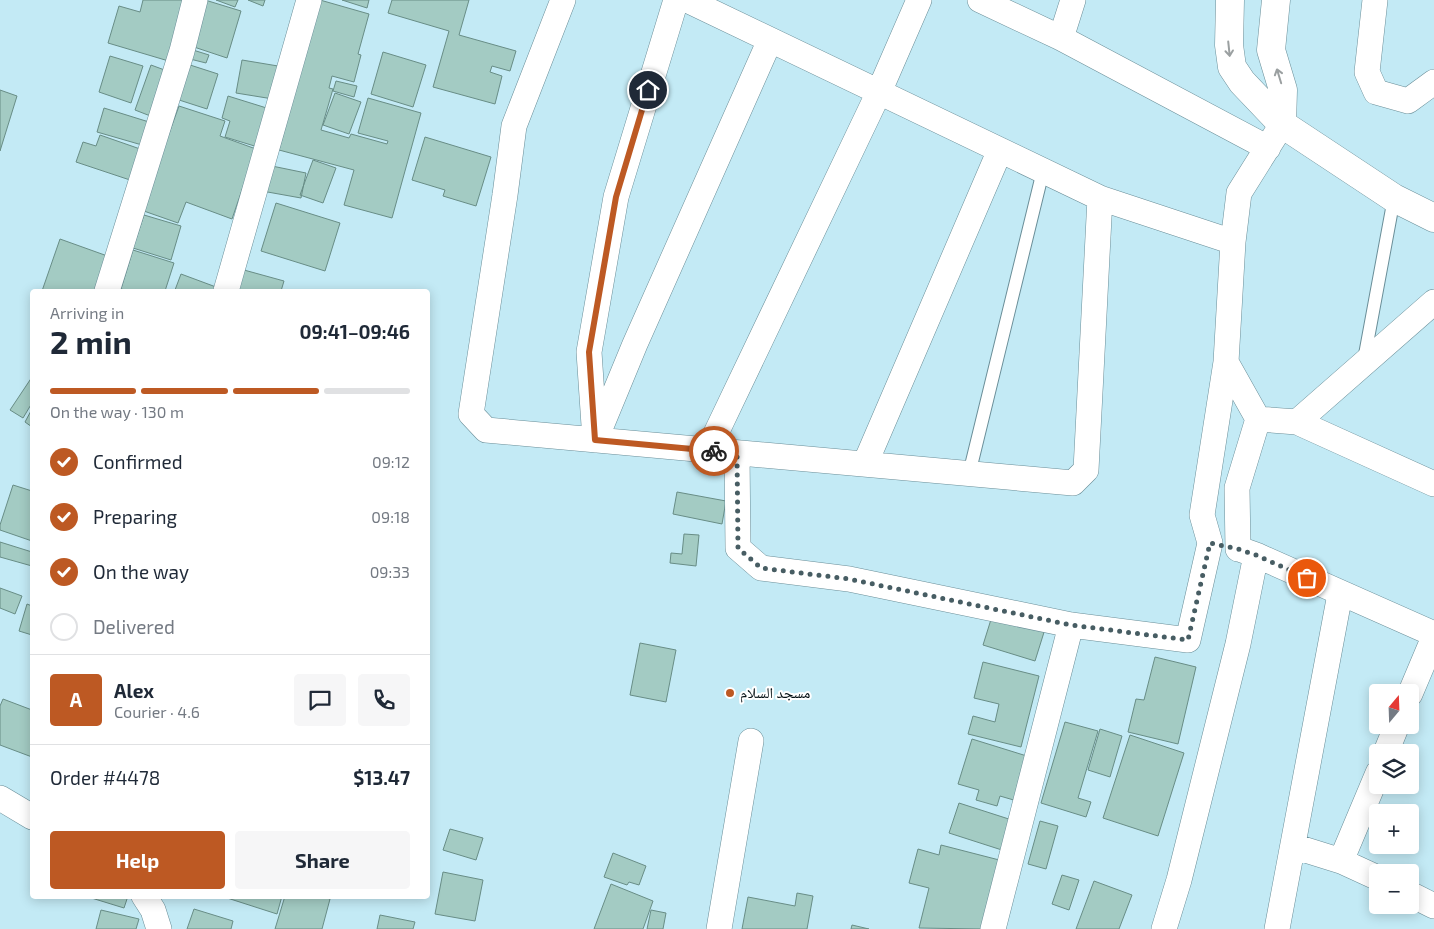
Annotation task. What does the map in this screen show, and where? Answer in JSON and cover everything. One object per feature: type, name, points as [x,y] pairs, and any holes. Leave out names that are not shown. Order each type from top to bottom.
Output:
[{"type":"street","points":[[108,289],[182,51],[195,0]]},
{"type":"street","points":[[227,289],[309,0]]},
{"type":"street","points":[[563,0],[514,126],[471,414],[486,430],[1073,483],[1086,470],[1100,198]]},
{"type":"street","points":[[595,440],[589,352],[616,197],[676,0]]},
{"type":"street","points":[[687,0],[1100,198],[1233,242]]},
{"type":"street","points":[[708,450],[879,92],[919,0]]},
{"type":"street","points":[[980,0],[1061,38],[1268,148]]},
{"type":"street","points":[[1061,38],[1072,0]]},
{"type":"street","points":[[1230,0],[1228,45],[1232,67],[1242,82],[1282,124],[1394,198],[1434,218]]},
{"type":"street","points":[[737,453],[738,548],[761,568],[849,579],[1071,625],[1188,640],[1210,543],[1202,515],[1226,362],[1233,242],[1239,193],[1282,124],[1284,90],[1271,50],[1276,0]]},
{"type":"street","points":[[1375,0],[1366,72],[1376,92],[1408,101],[1433,85],[1434,82]]},
{"type":"street","points":[[595,440],[770,40]]},
{"type":"street","points":[[865,464],[1000,150]]},
{"type":"street","points":[[1297,422],[1434,302]]},
{"type":"street","points":[[1170,927],[1238,644],[1247,552],[1238,488],[1258,419],[1226,362]]},
{"type":"street","points":[[1258,419],[1297,422],[1434,484]]},
{"type":"street","points":[[1210,543],[1247,552],[1434,636],[1414,684]]},
{"type":"street","points":[[1277,929],[1340,594]]},
{"type":"street","points":[[993,929],[1071,625]]},
{"type":"street","points":[[719,929],[751,741]]},
{"type":"street","points":[[1341,861],[1369,794]]},
{"type":"street","points":[[0,798],[30,816]]},
{"type":"street","points":[[1292,846],[1341,861],[1369,874]]},
{"type":"street","points":[[1419,898],[1434,906]]},
{"type":"lane","points":[[969,474],[1043,171]]},
{"type":"lane","points":[[1363,366],[1394,198]]},
{"type":"building","points":[[143,0],[190,0],[172,62],[108,43],[119,6],[140,12]]},
{"type":"building","points":[[205,0],[241,11],[227,58],[191,46]]},
{"type":"building","points":[[216,0],[238,0],[235,7]]},
{"type":"building","points":[[248,0],[265,0],[263,6]]},
{"type":"building","points":[[320,0],[369,14],[358,54],[361,55],[354,82],[332,76],[329,88],[333,89],[321,130],[349,138],[351,134],[387,144],[388,141],[358,133],[368,98],[421,113],[392,218],[344,205],[354,170],[279,150]]},
{"type":"building","points":[[342,0],[369,0],[367,8]]},
{"type":"building","points":[[392,0],[469,0],[459,35],[516,51],[510,71],[492,66],[490,72],[502,76],[495,104],[433,87],[449,31],[388,13]]},
{"type":"building","points":[[193,50],[209,55],[206,63],[190,59]]},
{"type":"building","points":[[383,52],[426,65],[413,107],[371,94]]},
{"type":"building","points":[[110,56],[143,66],[131,103],[99,92]]},
{"type":"building","points":[[242,60],[278,66],[273,99],[236,93]]},
{"type":"building","points":[[187,64],[218,74],[207,109],[176,99]]},
{"type":"building","points":[[151,65],[170,72],[153,117],[135,110]]},
{"type":"building","points":[[336,81],[357,86],[354,97],[333,91]]},
{"type":"building","points":[[0,90],[17,96],[0,151]]},
{"type":"building","points":[[335,93],[361,102],[349,134],[323,125]]},
{"type":"building","points":[[228,96],[273,110],[261,148],[225,137],[230,121],[222,118]]},
{"type":"building","points":[[179,106],[225,121],[220,136],[256,149],[232,219],[186,202],[178,223],[141,210]]},
{"type":"building","points":[[104,108],[149,122],[142,145],[97,132]]},
{"type":"building","points":[[100,135],[143,150],[133,181],[76,162],[83,142],[96,146]]},
{"type":"building","points":[[425,137],[491,157],[476,206],[443,196],[445,190],[412,180]]},
{"type":"building","points":[[313,160],[336,168],[323,203],[300,195]]},
{"type":"building","points":[[267,165],[306,173],[301,198],[262,191]]},
{"type":"building","points":[[276,203],[340,223],[325,271],[261,251]]},
{"type":"building","points":[[144,215],[181,226],[171,260],[133,248]]},
{"type":"building","points":[[60,239],[113,258],[103,289],[43,289]]},
{"type":"building","points":[[133,250],[174,263],[166,289],[121,289]]},
{"type":"building","points":[[244,270],[284,281],[282,289],[239,289]]},
{"type":"building","points":[[181,274],[216,287],[216,289],[175,289]]},
{"type":"building","points":[[30,380],[30,406],[23,418],[10,410]]},
{"type":"building","points":[[30,413],[30,426],[25,422]]},
{"type":"building","points":[[13,485],[30,490],[30,540],[0,530]]},
{"type":"building","points":[[677,492],[726,501],[722,524],[673,514]]},
{"type":"building","points":[[684,534],[699,535],[696,566],[670,563],[671,553],[682,554]]},
{"type":"building","points":[[0,542],[30,551],[30,565],[0,557]]},
{"type":"building","points":[[0,588],[22,596],[15,614],[0,608]]},
{"type":"building","points":[[27,604],[30,605],[30,634],[19,631]]},
{"type":"building","points":[[993,613],[1045,629],[1035,661],[983,645]]},
{"type":"building","points":[[640,643],[676,650],[666,702],[630,695]]},
{"type":"building","points":[[1155,657],[1196,667],[1178,744],[1128,732],[1136,699],[1144,700]]},
{"type":"building","points":[[983,662],[1039,676],[1021,747],[968,734],[973,716],[995,722],[999,704],[974,698]]},
{"type":"building","points":[[3,699],[30,709],[30,756],[0,745],[0,706]]},
{"type":"building","points":[[1065,722],[1098,731],[1078,798],[1091,802],[1086,817],[1041,803]]},
{"type":"building","points":[[1100,729],[1122,736],[1110,777],[1088,770]]},
{"type":"building","points":[[1130,735],[1184,753],[1158,836],[1103,818]]},
{"type":"building","points":[[972,739],[1030,757],[1017,801],[1000,796],[997,806],[976,800],[979,790],[958,784]]},
{"type":"building","points":[[959,803],[1015,821],[1005,851],[949,833]]},
{"type":"building","points":[[1040,821],[1058,826],[1046,869],[1028,864]]},
{"type":"building","points":[[450,829],[483,838],[476,860],[443,850]]},
{"type":"building","points":[[941,845],[1007,862],[982,929],[919,928],[929,888],[909,883],[918,849],[939,855]]},
{"type":"building","points":[[613,853],[646,866],[639,885],[629,882],[627,885],[604,877]]},
{"type":"building","points":[[443,872],[483,880],[475,921],[435,914]]},
{"type":"building","points":[[1062,875],[1079,880],[1069,910],[1052,904]]},
{"type":"building","points":[[1094,881],[1132,895],[1119,929],[1076,929]]},
{"type":"building","points":[[611,884],[653,901],[643,929],[594,929]]},
{"type":"building","points":[[797,893],[813,896],[807,929],[742,929],[748,897],[795,906]]},
{"type":"building","points":[[95,899],[127,899],[124,908]]},
{"type":"building","points":[[230,899],[281,899],[277,914]]},
{"type":"building","points":[[284,899],[330,899],[322,929],[275,929]]},
{"type":"building","points":[[194,909],[233,921],[231,929],[187,929]]},
{"type":"building","points":[[101,910],[139,919],[136,929],[96,929]]},
{"type":"building","points":[[651,910],[666,913],[663,929],[647,929]]},
{"type":"building","points":[[380,915],[415,922],[413,929],[377,929]]},
{"type":"building","points":[[852,925],[869,929],[851,929]]},
{"type":"way so far","points":[[714,451],[737,453],[738,548],[761,568],[849,579],[1071,625],[1188,640],[1210,543],[1256,555],[1307,578]]},
{"type":"place","name":"مسجد السلام","points":[[730,693]]},
{"type":"route","points":[[648,90],[616,197],[589,352],[595,440],[714,451]]}]
